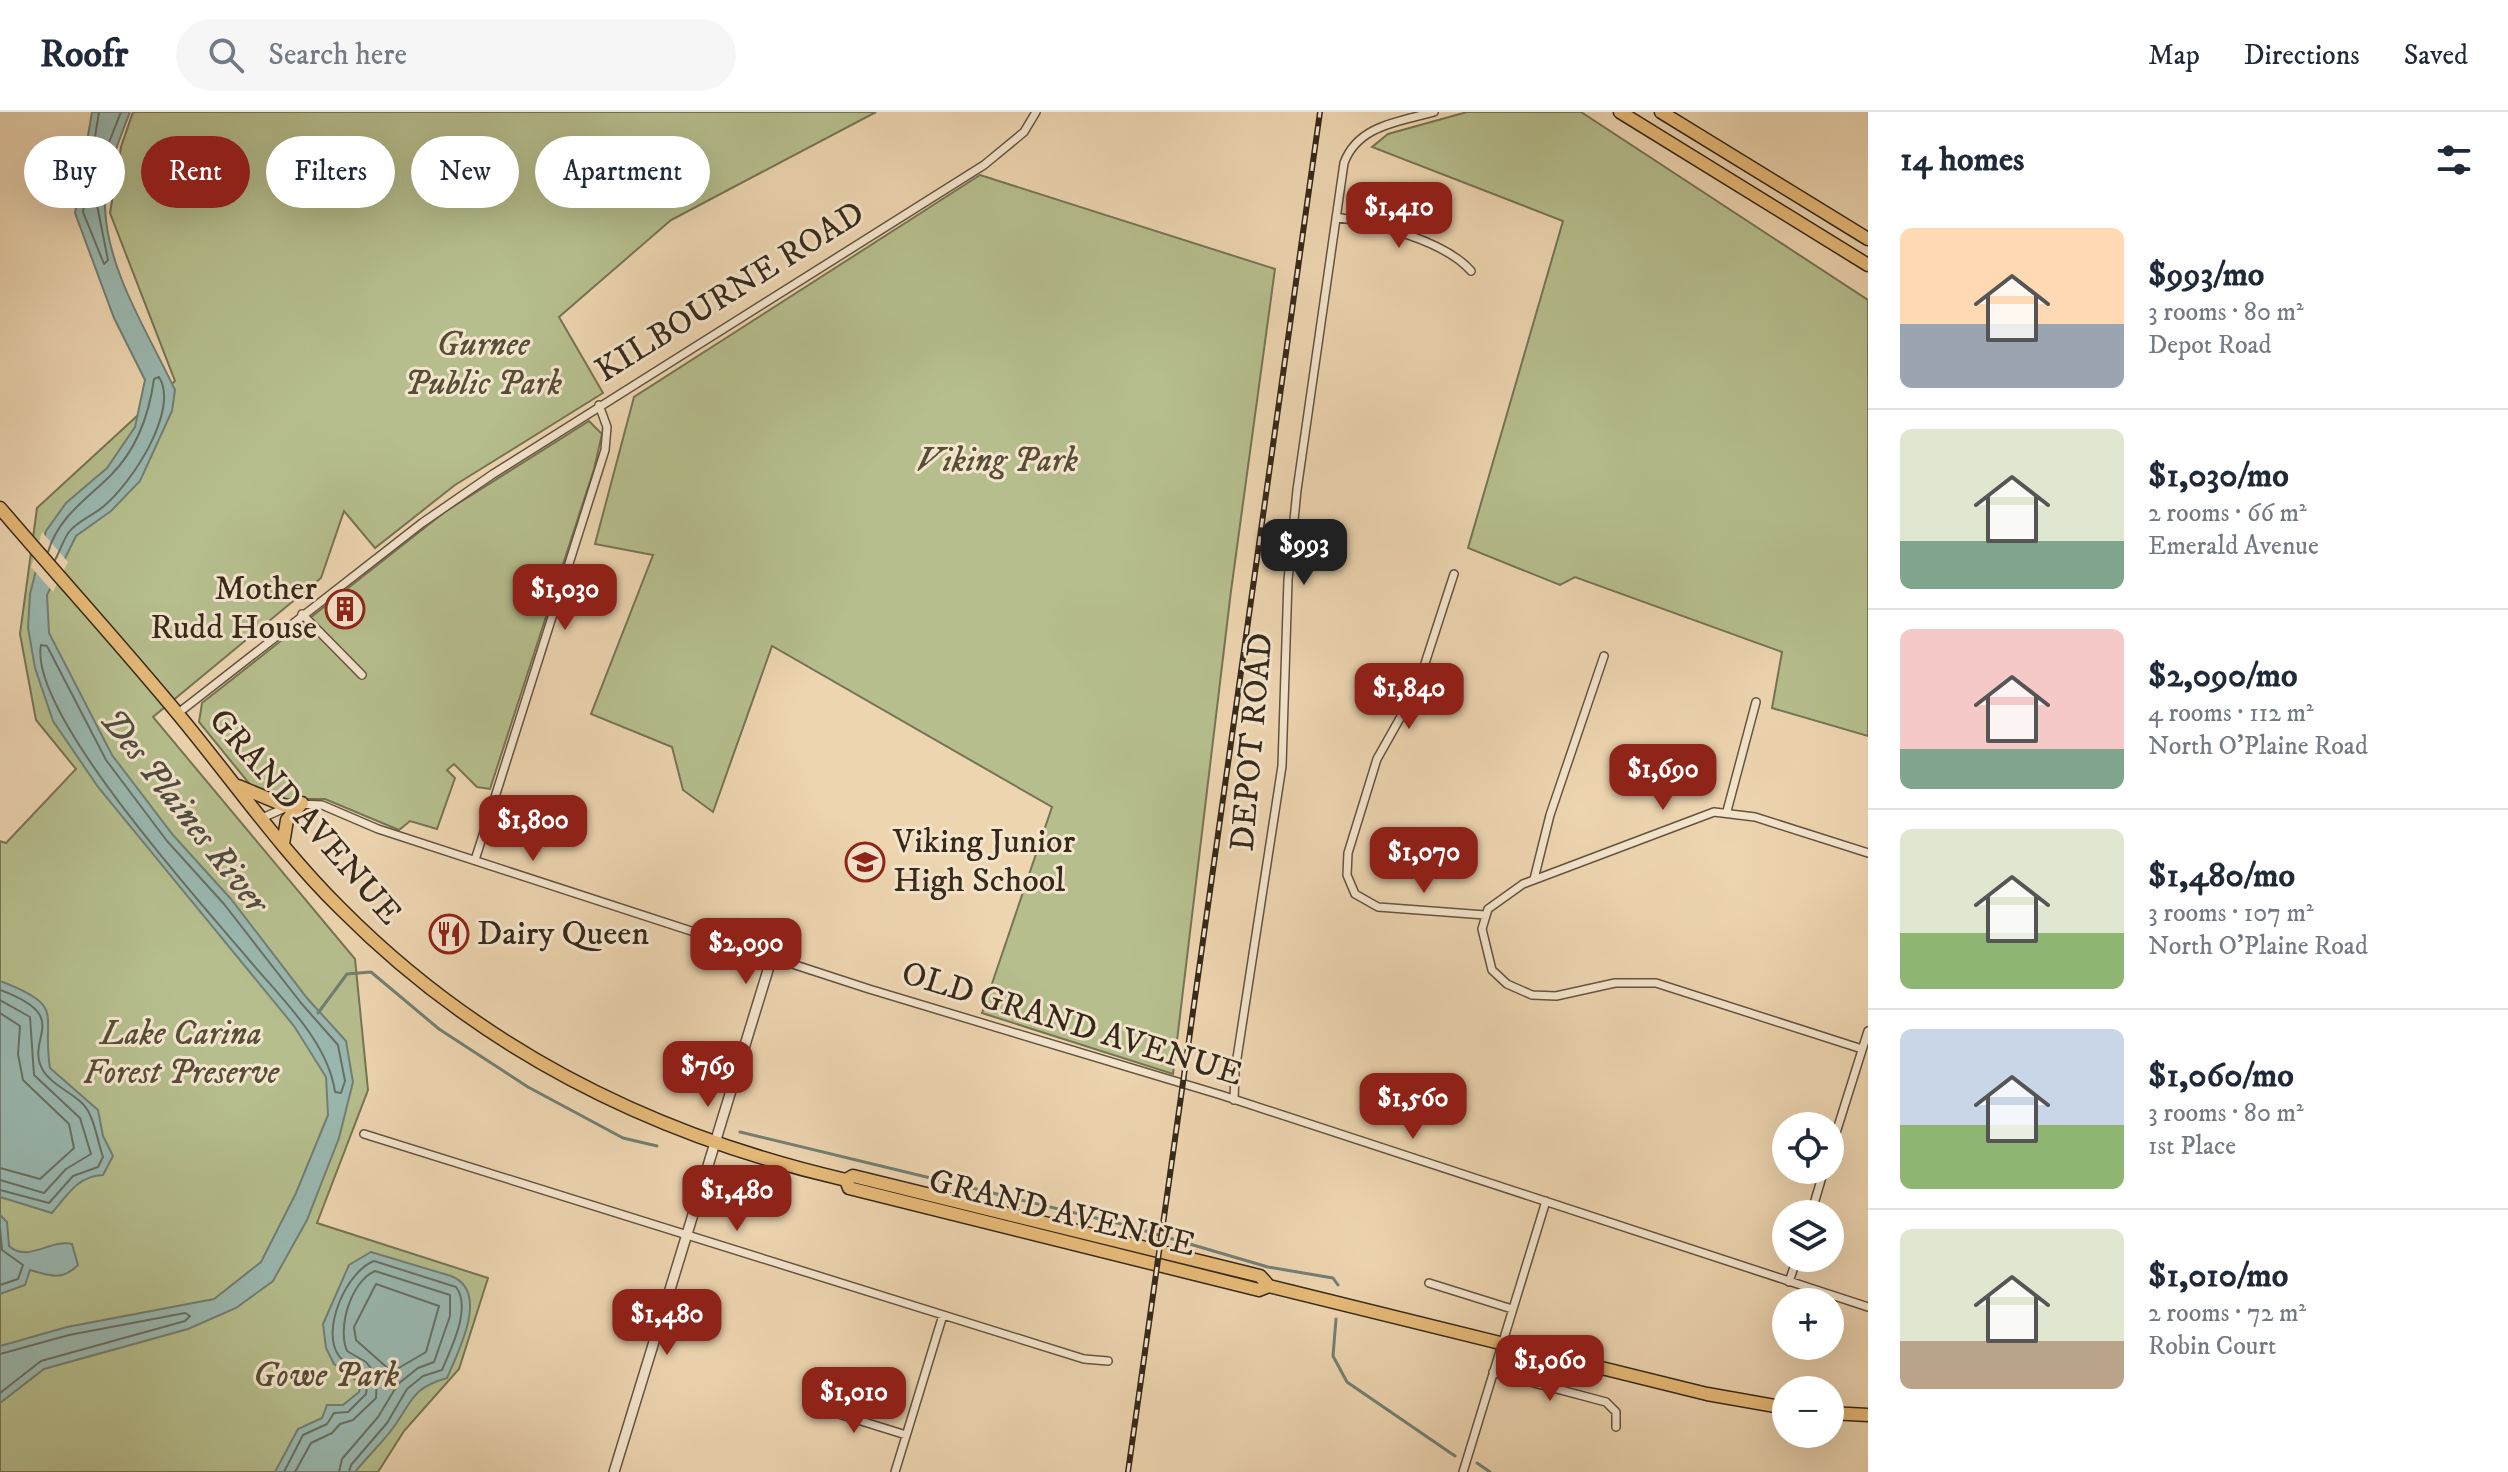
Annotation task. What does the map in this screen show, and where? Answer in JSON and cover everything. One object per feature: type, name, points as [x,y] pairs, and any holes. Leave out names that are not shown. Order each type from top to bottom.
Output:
[{"type":"main road","points":[[1620,112],[1868,265]]},
{"type":"main road","points":[[1661,112],[1868,239]]},
{"type":"main road","name":"GRAND AVENUE","points":[[0,508],[177,714],[283,844],[361,929],[469,1018],[523,1054],[597,1094],[715,1144],[846,1180],[849,1188],[1259,1290],[1269,1286],[1721,1397],[1772,1406]]},
{"type":"main road","points":[[235,785],[288,807]]},
{"type":"main road","points":[[283,844],[287,820],[302,803]]},
{"type":"main road","points":[[1844,1414],[1868,1415]]},
{"type":"street","name":"KILBOURNE ROAD","points":[[177,714],[422,523],[599,405],[984,165],[1024,132],[1036,112]]},
{"type":"street","name":"DEPOT ROAD","points":[[1234,1100],[1235,1071],[1282,766],[1292,534],[1344,163],[1353,144],[1369,131],[1434,112]]},
{"type":"street","points":[[1336,217],[1361,221],[1439,247],[1459,258],[1471,271]]},
{"type":"street","points":[[475,860],[605,450],[607,427],[599,405]]},
{"type":"street","points":[[1454,574],[1431,653],[1417,688],[1377,759],[1354,832],[1347,868],[1355,894],[1378,907],[1485,915]]},
{"type":"street","points":[[302,614],[362,675]]},
{"type":"street","points":[[1534,879],[1550,815],[1604,656]]},
{"type":"street","points":[[1727,811],[1756,702]]},
{"type":"street","name":"OLD GRAND AVENUE","points":[[262,818],[302,803],[333,808],[378,829],[772,957],[1234,1100],[1868,1307]]},
{"type":"street","points":[[1862,1049],[1656,983],[1615,983],[1556,996],[1519,990],[1492,970],[1483,938],[1485,915],[1499,899],[1534,879],[1679,822],[1727,811],[1868,853]]},
{"type":"street","points":[[614,1472],[772,957]]},
{"type":"street","points":[[1842,1112],[1868,1031]]},
{"type":"street","points":[[364,1134],[1084,1359],[1108,1361]]},
{"type":"street","points":[[1463,1472],[1546,1201]]},
{"type":"street","points":[[1789,1282],[1792,1272]]},
{"type":"street","points":[[1429,1283],[1512,1309]]},
{"type":"street","points":[[895,1472],[943,1315]]},
{"type":"street","points":[[1493,1372],[1606,1402],[1616,1412],[1616,1427]]},
{"type":"street","points":[[810,1405],[906,1435]]},
{"type":"green space","name":"Lake Carina Forest Preserve","points":[[133,112],[876,112],[710,199],[710,136],[535,136],[535,208],[694,208],[671,220],[559,317],[603,393],[455,485],[375,548],[344,511],[321,578],[153,717],[355,959],[368,1090],[317,1223],[488,1278],[459,1369],[404,1431],[378,1472],[0,1472],[0,841],[6,843],[76,769],[36,720],[20,634],[37,508],[175,381],[110,213],[111,208],[125,208],[125,136]]},
{"type":"green space","points":[[1467,112],[1581,112],[1868,300],[1868,736],[1772,708],[1782,652],[1575,577],[1560,585],[1468,548],[1563,221],[1372,147],[1388,134]]},
{"type":"green space","name":"Viking Park","points":[[980,175],[1275,269],[1231,591],[1173,1074],[982,1013],[1052,807],[772,646],[713,812],[683,790],[672,747],[591,714],[653,555],[595,544],[634,397]]},
{"type":"green space","points":[[589,421],[602,434],[594,469],[490,789],[477,787],[454,764],[447,770],[455,778],[437,829],[410,821],[399,830],[325,799],[274,799],[252,787],[199,722],[202,703],[446,511]]},
{"type":"water","points":[[92,112],[130,112],[121,136],[88,136]]},
{"type":"water","points":[[76,208],[105,208],[113,255],[121,278],[175,390],[172,411],[140,481],[111,511],[76,536],[47,595],[49,633],[112,755],[173,835],[231,899],[307,998],[346,1041],[353,1082],[339,1138],[307,1220],[273,1281],[236,1308],[188,1329],[44,1369],[0,1403],[0,1346],[67,1327],[214,1299],[261,1262],[296,1193],[328,1115],[326,1077],[294,1026],[98,787],[53,721],[35,668],[28,628],[30,594],[46,531],[66,503],[107,468],[135,427],[145,380],[114,318],[75,213]]},
{"type":"water","points":[[0,981],[43,1005],[48,1023],[50,1068],[98,1110],[103,1136],[113,1156],[103,1175],[80,1182],[52,1213],[0,1197]]},
{"type":"water","points":[[0,1215],[7,1222],[9,1246],[16,1251],[31,1252],[64,1243],[72,1244],[78,1265],[61,1275],[30,1270],[25,1285],[0,1294]]},
{"type":"water","points":[[371,1252],[451,1276],[463,1284],[469,1294],[468,1322],[447,1378],[427,1386],[414,1396],[389,1434],[355,1472],[275,1472],[298,1429],[322,1418],[327,1405],[343,1405],[359,1392],[361,1384],[334,1364],[326,1348],[323,1324],[349,1265]]},
{"type":"pier","points":[[42,532],[68,562],[53,592],[31,567]]},
{"type":"waterway","points":[[318,1013],[347,974],[371,972],[439,1029],[528,1087],[623,1138],[657,1146]]},
{"type":"waterway","points":[[740,1132],[1125,1225],[1268,1267],[1333,1278],[1338,1285]]},
{"type":"waterway","points":[[1336,1319],[1333,1356],[1347,1382],[1455,1456]]},
{"type":"waterway","points":[[1477,1463],[1490,1472]]},
{"type":"railway","points":[[1128,1472],[1320,112]]},
{"type":"place","name":"Mother Rudd House","points":[[345,609]]},
{"type":"place","name":"Viking Junior High School","points":[[865,862]]},
{"type":"place","name":"Dairy Queen","points":[[449,934]]},
{"type":"park label","name":"Gurnee Public Park","points":[[483,364]]},
{"type":"park label","name":"Gowe Park","points":[[326,1376]]},
{"type":"water label","name":"Des Plaines River","points":[[184,811]]}]
